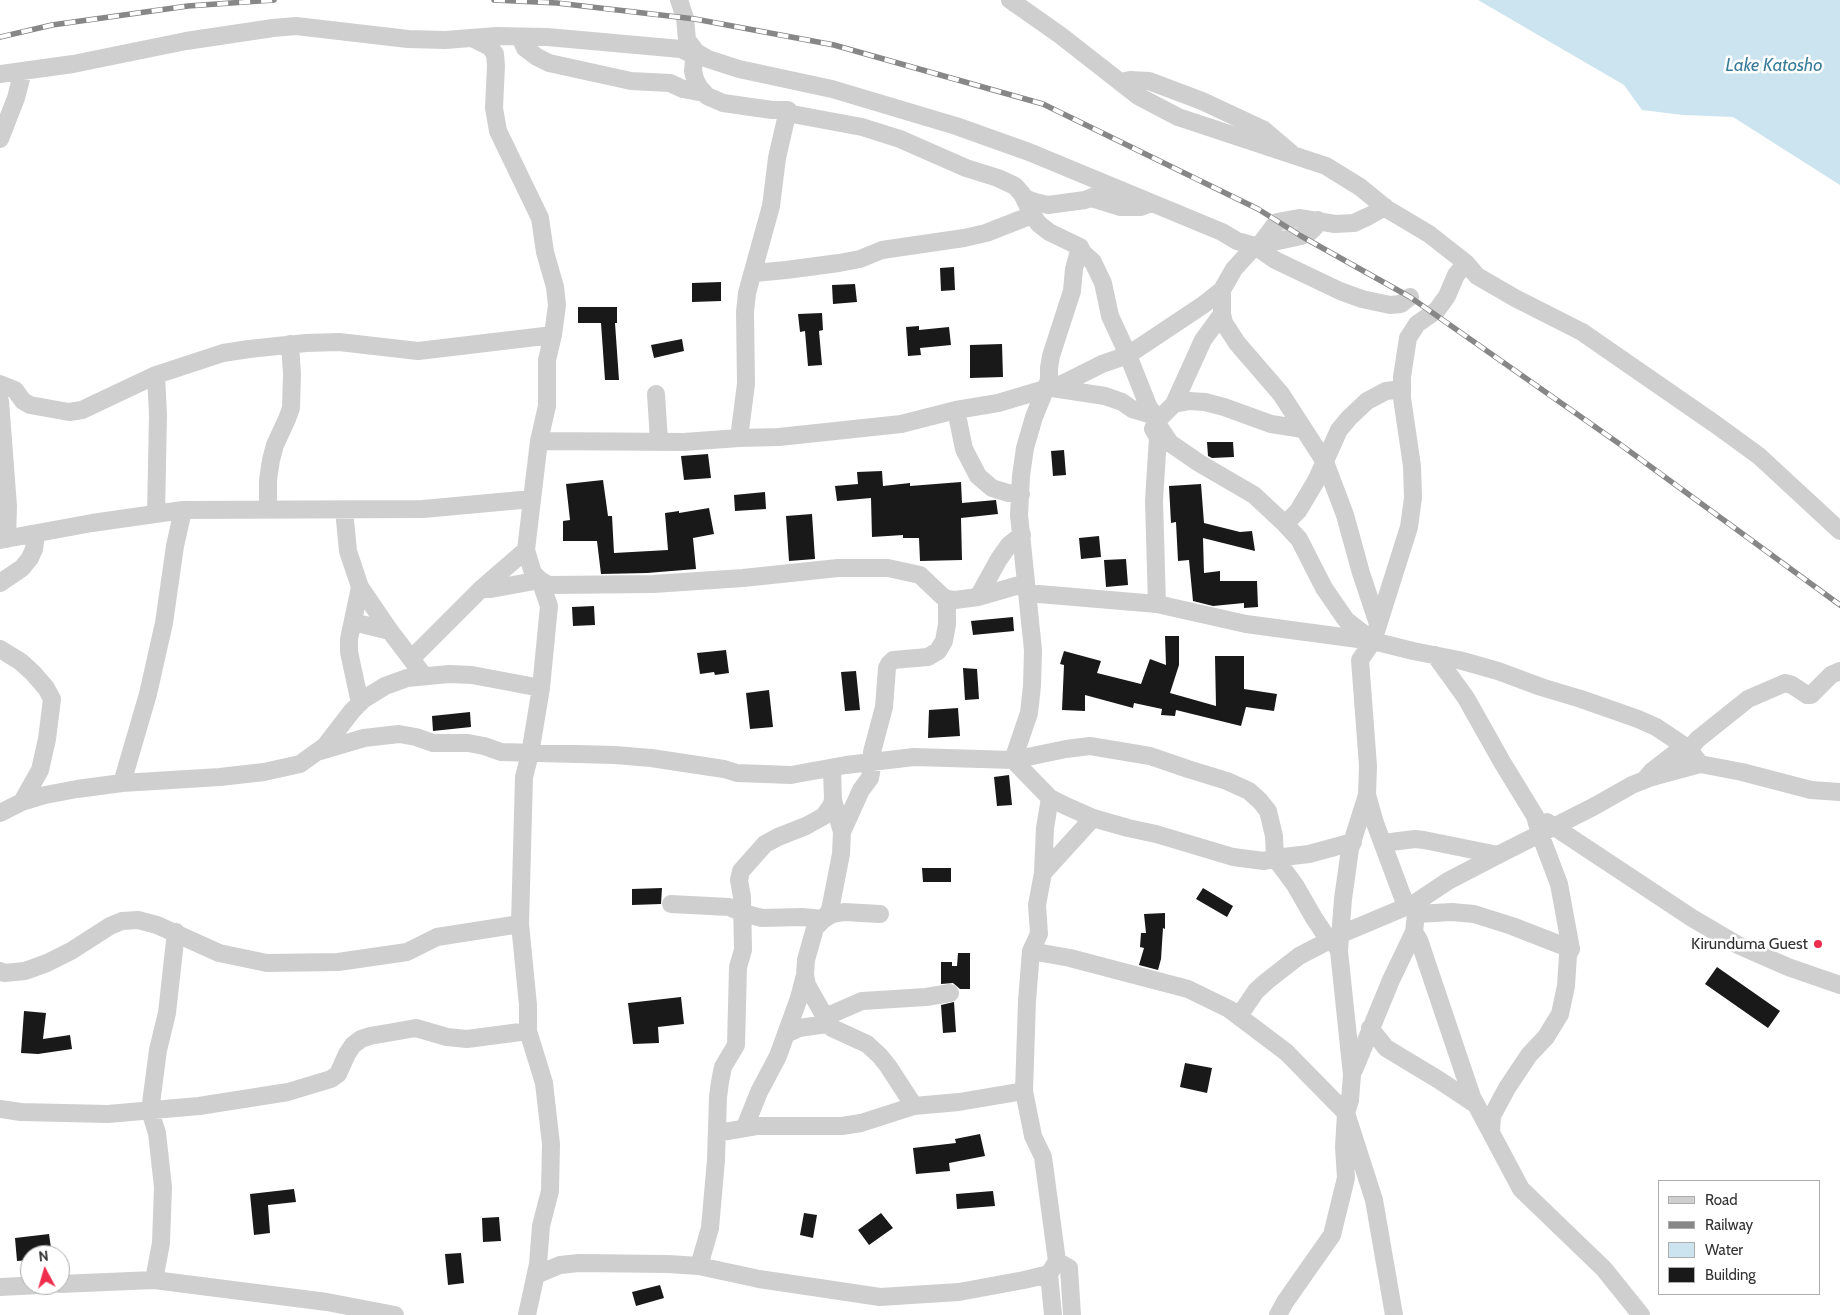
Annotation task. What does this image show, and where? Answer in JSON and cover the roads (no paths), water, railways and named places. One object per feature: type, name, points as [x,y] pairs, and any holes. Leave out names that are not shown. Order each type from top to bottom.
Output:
[{"type":"street","points":[[680,0],[685,18],[687,40],[694,53],[692,71],[695,79],[707,96],[724,103],[772,110],[788,110],[792,114],[862,127],[900,139],[966,168],[1008,182],[1015,186],[1024,198],[1048,205],[1091,198],[1102,193],[1110,186]]},
{"type":"street","points":[[1010,0],[1060,35],[1138,96],[1178,117],[1326,166],[1360,186],[1385,207],[1429,234],[1466,263],[1476,276],[1582,332],[1715,424],[1759,456],[1840,531]]},
{"type":"street","points":[[0,74],[73,64],[186,41],[296,26],[408,40],[497,36],[547,37],[681,49],[739,69],[832,89],[956,126],[1057,162],[1222,232],[1237,241],[1257,246],[1275,260],[1340,291],[1390,305],[1401,304],[1410,297]]},
{"type":"street","points":[[520,37],[525,48],[549,63],[631,81],[670,83],[683,89],[704,93]]},
{"type":"street","points":[[472,38],[490,47],[495,54],[494,108],[498,131],[540,218],[545,252],[555,287],[557,305],[547,360],[547,406],[539,441],[526,550],[533,573],[540,580],[549,585],[622,586],[743,578],[838,568],[888,568],[920,575],[947,599],[955,600],[978,597],[1026,588],[1157,604],[1246,624],[1372,641],[1434,654],[1498,671],[1617,711],[1656,727],[1689,749],[1700,764]]},
{"type":"street","points":[[0,139],[16,98],[23,71]]},
{"type":"street","points":[[1120,82],[1130,80],[1148,81],[1210,105],[1264,130],[1294,156]]},
{"type":"street","points":[[739,438],[746,384],[745,312],[747,293],[771,206],[788,110]]},
{"type":"street","points":[[1023,195],[1032,215],[1040,224],[1049,232],[1080,247],[1092,262],[1103,283],[1110,316],[1149,408],[1170,443],[1199,463],[1254,495],[1286,524],[1299,539],[1324,588],[1346,620],[1372,641]]},
{"type":"street","points":[[1091,198],[1120,207],[1141,207],[1151,203]]},
{"type":"street","points":[[539,441],[684,442],[779,437],[901,424],[956,410],[998,403],[1062,384],[1102,364],[1128,356],[1222,290],[1234,269],[1277,222],[1299,218],[1335,224],[1354,223],[1385,207]]},
{"type":"street","points":[[754,272],[839,263],[860,259],[882,250],[964,238],[986,233],[1032,215]]},
{"type":"street","points":[[1013,760],[1029,713],[1032,686],[1033,650],[1019,515],[1021,476],[1025,448],[1034,417],[1047,388],[1051,356],[1072,291],[1074,269],[1080,247]]},
{"type":"street","points":[[1278,1315],[1332,1235],[1346,1178],[1344,1147],[1346,1112],[1350,1100],[1352,1075],[1337,942],[1352,843],[1367,795],[1368,766],[1360,660],[1372,641],[1378,624],[1409,527],[1413,498],[1412,466],[1404,417],[1402,389],[1407,346],[1410,334],[1420,321],[1436,310],[1445,298],[1456,275],[1466,263]]},
{"type":"street","points":[[1222,290],[1224,323],[1237,343],[1281,394],[1325,462],[1346,515],[1361,573],[1378,624]]},
{"type":"street","points":[[1157,604],[1154,501],[1158,437],[1154,429],[1156,419],[1174,404],[1203,340],[1222,314]]},
{"type":"street","points":[[0,384],[15,390],[23,401],[30,405],[69,412],[82,410],[156,375],[223,353],[290,344],[339,342],[418,351],[553,335]]},
{"type":"street","points":[[268,509],[268,480],[271,460],[275,445],[288,420],[290,408],[292,374],[290,344]]},
{"type":"street","points":[[156,375],[158,424],[156,514]]},
{"type":"street","points":[[1047,388],[1105,396],[1122,402],[1132,409],[1156,419]]},
{"type":"street","points":[[1286,524],[1302,504],[1316,481],[1339,430],[1349,418],[1367,401],[1386,391],[1402,389]]},
{"type":"street","points":[[656,394],[659,441]]},
{"type":"street","points":[[0,400],[8,506],[4,540],[92,523],[183,510],[423,509],[532,499]]},
{"type":"street","points":[[1174,404],[1189,401],[1205,402],[1271,424],[1303,429]]},
{"type":"street","points":[[956,410],[964,450],[978,476],[992,488],[1008,493],[1021,494]]},
{"type":"street","points":[[122,783],[148,694],[164,623],[175,546],[183,510]]},
{"type":"street","points":[[344,510],[348,550],[360,587],[424,676]]},
{"type":"street","points":[[0,583],[22,568],[30,558],[34,549],[36,534]]},
{"type":"street","points":[[978,597],[999,559],[1009,545],[1022,535]]},
{"type":"street","points":[[412,659],[481,589],[526,550]]},
{"type":"street","points":[[481,589],[491,589],[540,580]]},
{"type":"street","points":[[527,1315],[536,1275],[541,1226],[550,1191],[551,1144],[544,1083],[528,1031],[528,1005],[520,924],[524,777],[530,754],[541,688],[549,606],[540,580]]},
{"type":"street","points":[[360,587],[349,639],[349,652],[360,703]]},
{"type":"street","points":[[842,832],[861,790],[870,778],[873,762],[872,752],[884,707],[889,664],[893,660],[928,657],[938,651],[944,641],[947,624],[947,599]]},
{"type":"street","points":[[353,622],[390,631]]},
{"type":"street","points":[[0,649],[34,673],[52,699],[47,739],[40,770],[22,802]]},
{"type":"street","points":[[1434,654],[1466,698],[1535,816],[1548,830],[1738,945],[1788,967],[1840,985]]},
{"type":"street","points":[[1643,782],[1663,762],[1674,754],[1689,749],[1698,738],[1748,700],[1785,683],[1792,685],[1807,695],[1811,695],[1831,675],[1840,671]]},
{"type":"street","points":[[0,813],[22,802],[45,794],[122,783],[264,772],[300,764],[326,746],[360,703],[385,686],[406,678],[449,674],[472,675],[541,688]]},
{"type":"street","points":[[320,750],[364,738],[399,734],[433,743],[468,743],[501,752],[530,754],[589,753],[651,758],[737,772],[791,774],[914,757],[1013,760],[1066,748],[1090,746],[1150,756],[1188,770],[1227,780],[1249,791],[1260,801],[1268,811],[1274,836],[1275,858],[1326,936],[1337,942]]},
{"type":"street","points":[[1013,760],[1050,798],[1093,818],[1233,857],[1264,861],[1309,854],[1352,843],[1366,845],[1415,839],[1498,855]]},
{"type":"street","points":[[1239,1016],[1256,991],[1299,956],[1337,942],[1412,908],[1448,881],[1632,785],[1652,777],[1700,764],[1742,772],[1811,790],[1840,792]]},
{"type":"street","points":[[745,1127],[759,1092],[778,1056],[799,998],[806,960],[815,928],[830,910],[842,854],[842,832],[833,800],[832,768]]},
{"type":"street","points":[[1367,795],[1382,842],[1412,908],[1414,932],[1419,940],[1475,1104],[1521,1189],[1604,1269],[1641,1315]]},
{"type":"street","points":[[1050,798],[1045,828],[1043,873],[1038,905],[1039,934],[1031,951],[1024,1091],[1033,1136],[1043,1157],[1051,1225],[1053,1315]]},
{"type":"street","points":[[699,1266],[710,1228],[718,1097],[723,1067],[736,1046],[738,967],[743,950],[739,880],[741,871],[765,844],[824,816],[833,800]]},
{"type":"street","points":[[1043,873],[1093,818]]},
{"type":"street","points":[[1491,1132],[1492,1116],[1506,1088],[1529,1054],[1546,1036],[1560,1014],[1566,986],[1570,949],[1548,830]]},
{"type":"street","points":[[671,904],[729,907],[742,913],[762,918],[802,917],[824,919],[833,914],[844,912],[880,914]]},
{"type":"street","points":[[1412,908],[1474,914],[1512,926],[1570,949]]},
{"type":"street","points":[[0,971],[4,973],[25,971],[47,963],[71,951],[110,926],[122,921],[138,920],[176,932],[193,942],[219,953],[267,963],[328,962],[407,952],[437,938],[520,924]]},
{"type":"street","points":[[154,1280],[161,1243],[163,1196],[161,1157],[157,1133],[150,1111],[158,1050],[167,1013],[176,932]]},
{"type":"street","points":[[1352,1075],[1370,1028],[1414,932]]},
{"type":"street","points":[[1031,951],[1070,958],[1188,989],[1239,1016],[1286,1052],[1346,1112],[1374,1200],[1394,1315]]},
{"type":"street","points":[[804,975],[807,985],[832,1028],[867,1044],[880,1056],[914,1106]]},
{"type":"street","points":[[786,1034],[826,1020],[851,1004],[862,1001],[926,997],[950,993]]},
{"type":"street","points":[[0,1109],[61,1114],[108,1114],[199,1106],[288,1092],[331,1080],[338,1074],[353,1045],[361,1039],[386,1032],[416,1028],[447,1037],[466,1039],[528,1031]]},
{"type":"street","points":[[1370,1028],[1386,1048],[1475,1104]]},
{"type":"street","points":[[717,1132],[745,1127],[842,1126],[914,1106],[959,1102],[1024,1091]]},
{"type":"street","points":[[536,1275],[560,1265],[579,1263],[643,1263],[699,1266],[759,1279],[880,1297],[959,1292],[1053,1268],[1069,1268],[1073,1314]]},
{"type":"street","points":[[70,1284],[154,1280],[327,1302],[395,1315]]},
{"type":"street","points":[[0,1287],[20,1286]]},
{"type":"water","name":"Lake Katosho","points":[[1478,0],[1840,0],[1840,185],[1733,117],[1683,115],[1642,110],[1624,85]]},
{"type":"railway","points":[[0,37],[52,25],[188,6],[274,0]]},
{"type":"railway","points":[[494,0],[557,3],[695,19],[834,45],[1043,104],[1258,209],[1301,236],[1410,297],[1621,445],[1840,605]]},
{"type":"place","name":"Kirunduma Guest","points":[[1818,944]]}]
